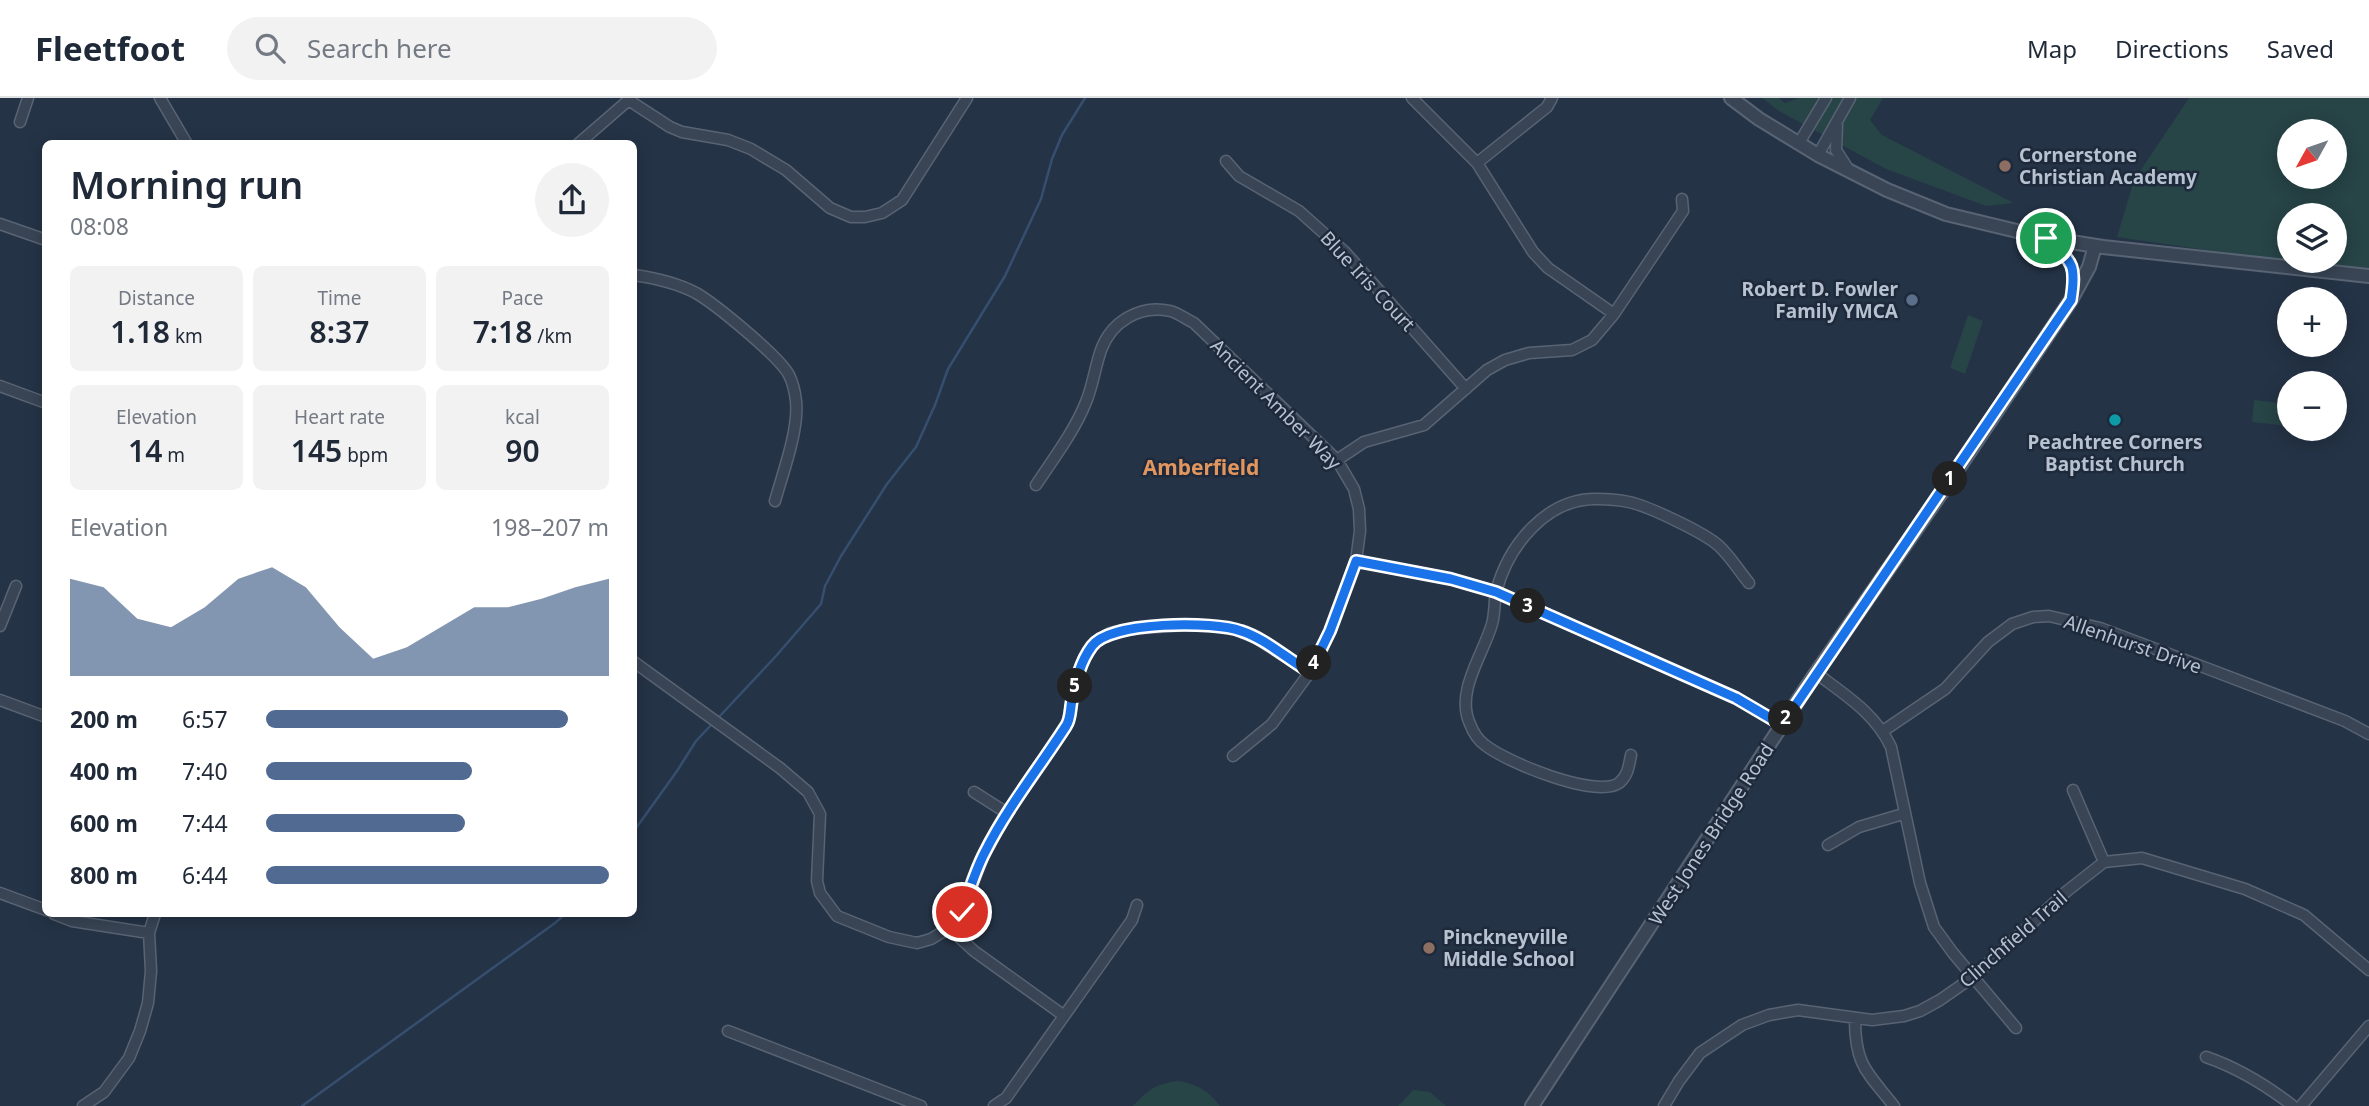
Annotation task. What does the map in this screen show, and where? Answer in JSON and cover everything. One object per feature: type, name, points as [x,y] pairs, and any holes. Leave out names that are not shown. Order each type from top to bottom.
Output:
[{"type":"street","points":[[20,122],[28,98]]},
{"type":"street","points":[[160,98],[185,140]]},
{"type":"street","points":[[583,140],[631,99],[660,121],[682,132],[728,140],[751,149],[786,170],[830,208],[851,217],[865,217],[882,213],[902,200],[967,98]]},
{"type":"street","points":[[1412,98],[1477,163],[1548,268],[1614,314]]},
{"type":"street","points":[[1477,163],[1547,107],[1552,98]]},
{"type":"street","points":[[1731,98],[1759,119],[1818,155],[1887,190],[1946,214],[2046,238],[2095,246],[2369,276]]},
{"type":"street","points":[[1799,144],[1826,98]]},
{"type":"street","points":[[1818,155],[1850,98]]},
{"type":"street","points":[[1837,121],[1836,150],[1850,172]]},
{"type":"street","name":"Blue Iris Court","points":[[1226,161],[1239,176],[1299,211],[1345,252],[1466,389]]},
{"type":"street","points":[[1337,460],[1364,442],[1424,425],[1487,370],[1505,360],[1529,353],[1572,350],[1592,340],[1614,314],[1684,211],[1682,199]]},
{"type":"street","points":[[0,224],[42,239]]},
{"type":"street","points":[[2046,238],[2070,263],[2075,275],[2071,300]]},
{"type":"street","name":"West Jones Bridge Road","points":[[1532,1106],[1816,673],[2071,300],[2089,267],[2095,246]]},
{"type":"street","points":[[637,276],[672,283],[696,294],[778,360],[788,374],[794,386],[797,404],[775,501]]},
{"type":"street","name":"Ancient Amber Way","points":[[1036,485],[1086,403],[1101,350],[1108,336],[1116,325],[1128,318],[1142,311],[1157,309],[1172,311],[1194,323],[1337,460],[1354,489],[1359,509],[1356,561],[1330,631],[1310,672],[1272,724],[1233,756]]},
{"type":"street","points":[[0,386],[42,402]]},
{"type":"street","points":[[1631,755],[1628,773],[1619,783],[1606,788],[1578,784],[1537,771],[1510,760],[1486,746],[1476,736],[1465,709],[1469,682],[1493,622],[1496,592],[1512,555],[1528,532],[1550,513],[1580,499],[1631,502],[1685,526],[1718,545],[1749,583]]},
{"type":"street","points":[[1356,561],[1451,579],[1496,592],[1736,698],[1782,725]]},
{"type":"street","points":[[0,626],[16,586]]},
{"type":"street","name":"Allenhurst Drive","points":[[1884,731],[1945,689],[1988,642],[2011,624],[2033,617],[2049,616],[2100,628],[2345,721],[2369,734]]},
{"type":"street","points":[[637,664],[780,768],[808,792],[820,814],[817,881],[820,893],[837,916],[889,937],[918,943],[949,928],[962,912],[984,854],[1007,813],[1069,722],[1077,675],[1094,643],[1110,633],[1128,629],[1215,625],[1243,631],[1310,672]]},
{"type":"street","points":[[1816,673],[1867,711],[1884,731],[1891,747],[1903,814],[1934,927],[2016,1028]]},
{"type":"street","points":[[0,700],[42,716]]},
{"type":"street","points":[[2073,790],[2104,862],[2142,858],[2245,889],[2304,915],[2369,970]]},
{"type":"street","points":[[974,792],[1007,813]]},
{"type":"street","points":[[1828,845],[1859,827],[1903,814]]},
{"type":"street","name":"Clinchfield Trail","points":[[1664,1106],[1700,1053],[1742,1025],[1769,1015],[1798,1010],[1855,1020],[1883,1019],[1920,1011],[1973,977],[2067,891],[2104,862]]},
{"type":"street","points":[[0,893],[42,909]]},
{"type":"street","points":[[995,1106],[1006,1098],[1132,920],[1138,905]]},
{"type":"street","points":[[63,917],[149,933]]},
{"type":"street","points":[[83,1106],[104,1092],[129,1058],[140,1031],[148,1003],[149,933],[154,917]]},
{"type":"street","points":[[949,928],[974,951],[1063,1015]]},
{"type":"street","points":[[1855,1020],[1855,1042],[1862,1066],[1894,1106]]},
{"type":"street","points":[[2301,1106],[2369,1027]]},
{"type":"street","points":[[728,1031],[920,1106]]},
{"type":"street","points":[[2206,1057],[2228,1064],[2293,1106]]},
{"type":"green space","points":[[1762,98],[1779,98],[1785,103],[1798,98],[1883,98],[1870,120],[1882,135],[2014,203],[1986,206],[1886,169],[1779,111]]},
{"type":"green space","points":[[2189,98],[2369,98],[2369,274],[2347,271],[2347,203],[2277,203],[2277,260],[2117,237],[2134,180]]},
{"type":"green space","points":[[1968,315],[1983,321],[1965,374],[1950,368]]},
{"type":"green space","points":[[2254,400],[2277,403],[2277,425],[2252,422]]},
{"type":"green space","points":[[1179,1081],[1202,1089],[1220,1106],[1133,1106],[1153,1088]]},
{"type":"green space","points":[[1413,1090],[1430,1092],[1446,1106],[1398,1106]]},
{"type":"waterway","points":[[718,718],[821,604],[825,586],[841,556],[887,484],[916,447],[948,369],[1005,276],[1041,199],[1062,135],[1085,98]]},
{"type":"waterway","points":[[637,827],[696,741],[713,723]]},
{"type":"waterway","points":[[302,1106],[562,917]]},
{"type":"place","name":"Cornerstone Christian Academy","points":[[2005,166]]},
{"type":"place","name":"Robert D. Fowler Family YMCA","points":[[1912,300]]},
{"type":"place","name":"Peachtree Corners Baptist Church","points":[[2115,420]]},
{"type":"place","name":"Pinckneyville Middle School","points":[[1429,948]]},
{"type":"district","name":"Amberfield","points":[[1201,468]]},
{"type":"route","points":[[962,912],[984,854],[1007,813],[1069,722],[1077,675],[1094,643],[1110,633],[1128,629],[1215,625],[1243,631],[1310,672],[1330,631],[1356,561],[1451,579],[1496,592],[1736,698],[1782,725],[2071,300],[2075,275],[2063,253],[2046,238]]}]
